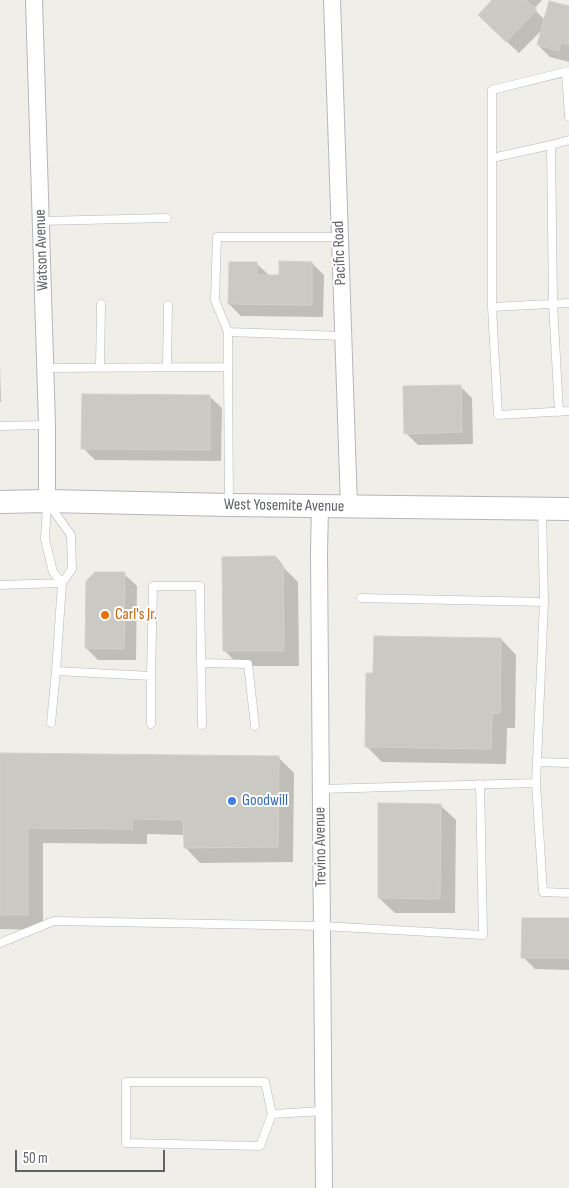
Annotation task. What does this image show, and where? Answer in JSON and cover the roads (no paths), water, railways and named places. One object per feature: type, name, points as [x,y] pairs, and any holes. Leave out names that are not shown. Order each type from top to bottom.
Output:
[{"type":"main road","name":"West Yosemite Avenue","points":[[0,502],[47,501],[569,509]]},
{"type":"street","name":"Watson Avenue","points":[[34,0],[47,425],[47,501]]},
{"type":"street","name":"Pacific Road","points":[[332,0],[349,507]]},
{"type":"street","name":"Trevino Avenue","points":[[320,506],[324,1188]]},
{"type":"lane","points":[[569,116],[567,71],[492,90],[492,307],[498,415],[569,412]]},
{"type":"lane","points":[[492,158],[569,140]]},
{"type":"lane","points":[[551,145],[553,304],[559,412]]},
{"type":"lane","points":[[41,221],[168,218]]},
{"type":"lane","points":[[229,505],[228,332],[215,300],[218,238],[340,237]]},
{"type":"lane","points":[[492,307],[569,303]]},
{"type":"lane","points":[[100,368],[101,304]]},
{"type":"lane","points":[[167,367],[168,305]]},
{"type":"lane","points":[[228,332],[343,336]]},
{"type":"lane","points":[[45,368],[228,367]]},
{"type":"lane","points":[[0,426],[47,425]]},
{"type":"lane","points":[[47,501],[46,539],[52,572],[62,583]]},
{"type":"lane","points":[[47,501],[71,535],[72,569],[62,583],[51,723]]},
{"type":"lane","points":[[542,508],[544,602],[536,783],[543,892],[569,893]]},
{"type":"lane","points":[[0,585],[62,583]]},
{"type":"lane","points":[[151,724],[153,586],[200,586],[202,725]]},
{"type":"lane","points":[[361,598],[544,602]]},
{"type":"lane","points":[[201,663],[248,664],[255,726]]},
{"type":"lane","points":[[56,671],[151,676]]},
{"type":"lane","points":[[537,762],[569,763]]},
{"type":"lane","points":[[321,789],[536,783]]},
{"type":"lane","points":[[0,943],[54,921],[322,926],[483,936],[480,784]]},
{"type":"lane","points":[[126,1082],[265,1082],[272,1114],[260,1146],[126,1143],[126,1082]]},
{"type":"lane","points":[[272,1114],[324,1111]]},
{"type":"place","name":"Carl's Jr.","points":[[105,615]]},
{"type":"place","name":"Goodwill","points":[[232,801]]}]
